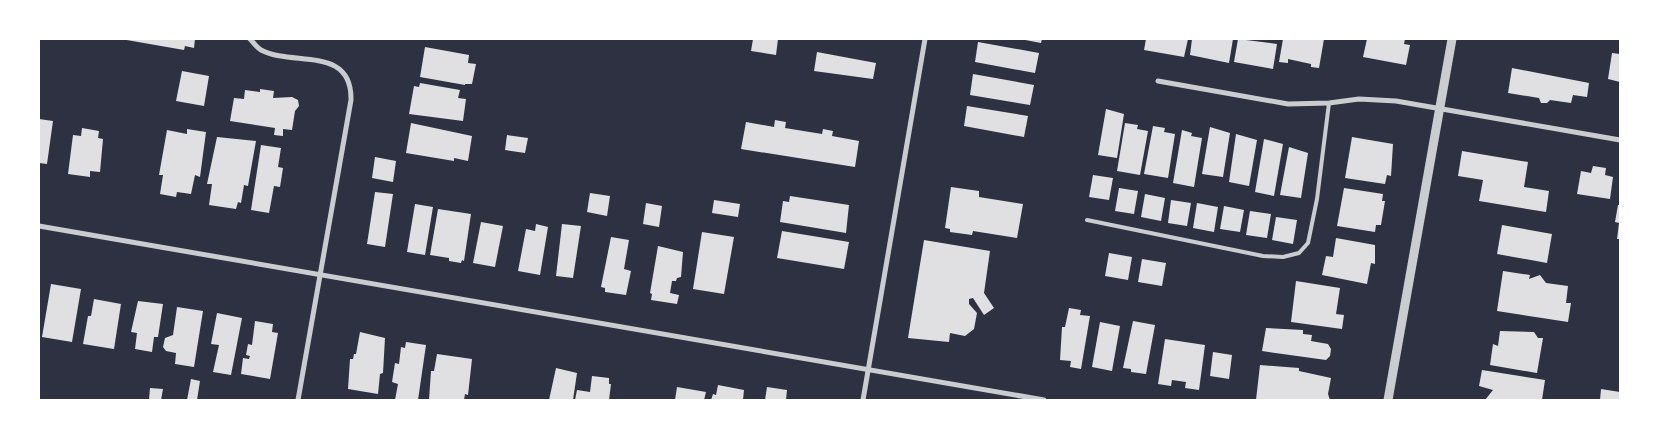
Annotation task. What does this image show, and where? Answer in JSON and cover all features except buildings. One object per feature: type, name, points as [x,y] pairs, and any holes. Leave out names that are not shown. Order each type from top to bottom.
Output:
[{"type":"street","points":[[250,39],[260,50],[332,64],[343,71],[350,81],[351,100],[298,400]]},
{"type":"street","points":[[863,400],[925,39]]},
{"type":"street","points":[[1388,400],[1452,39]]},
{"type":"street","points":[[1158,81],[1288,104],[1329,103],[1359,98],[1396,101],[1620,140]]},
{"type":"street","points":[[39,226],[1044,400]]},
{"type":"lane","points":[[1087,220],[1263,256],[1283,257],[1298,253],[1308,243],[1317,199],[1329,103]]}]
